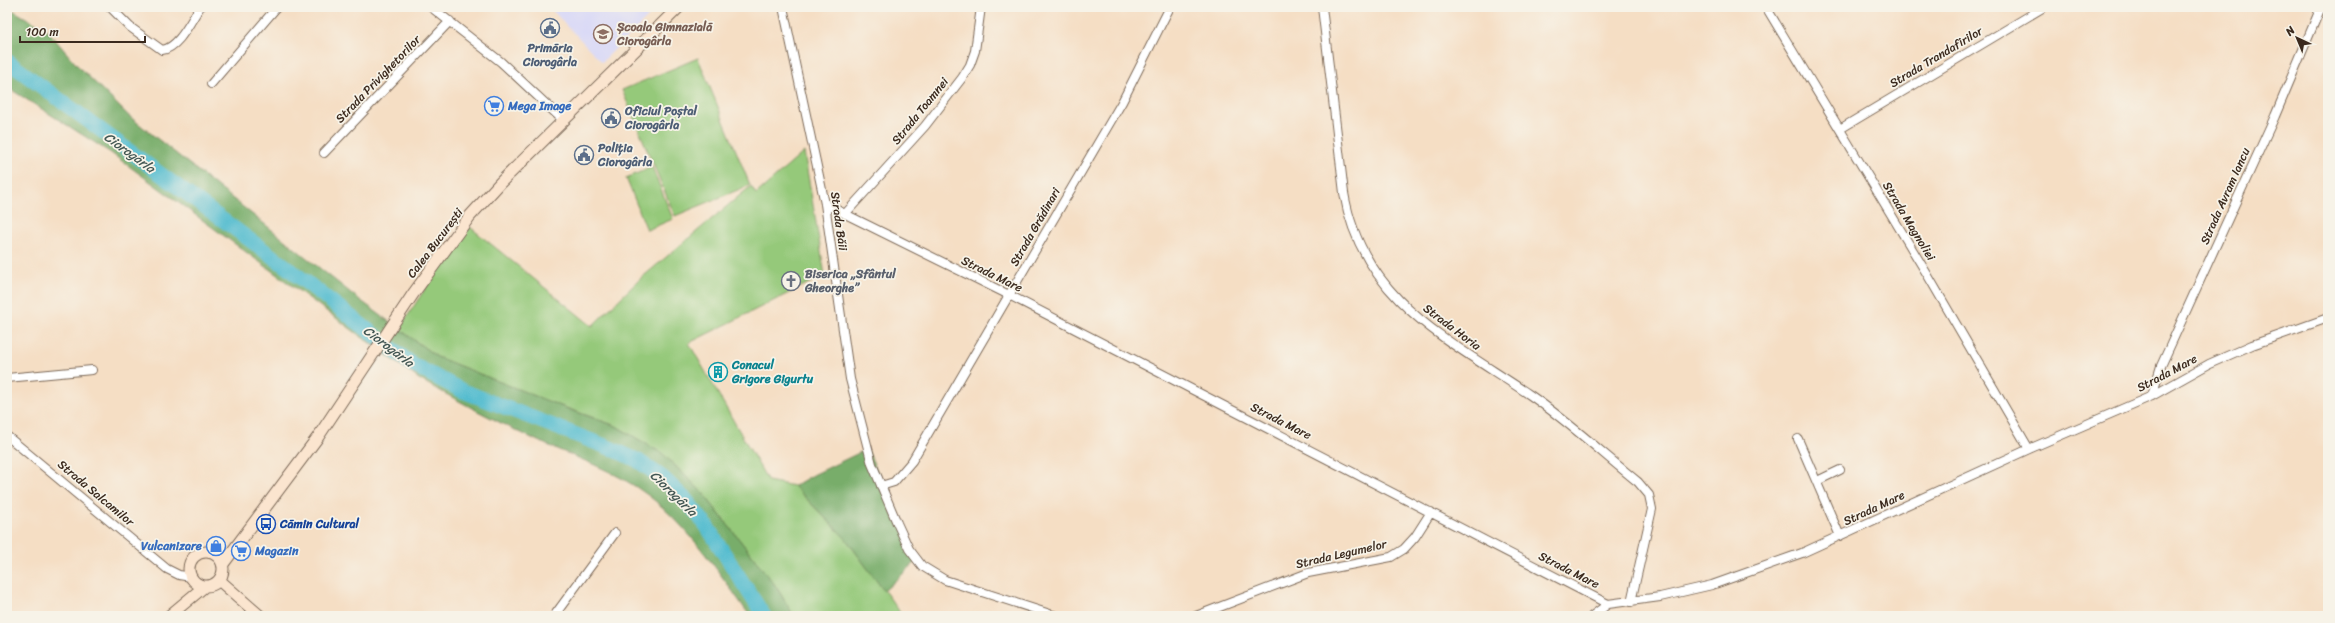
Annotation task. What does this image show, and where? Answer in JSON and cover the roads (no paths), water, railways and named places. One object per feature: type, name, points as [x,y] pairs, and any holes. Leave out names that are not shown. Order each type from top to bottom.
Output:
[{"type":"main road","name":"Calea București","points":[[223,564],[318,437],[364,370],[403,309],[470,216],[679,7]]},
{"type":"main road","name":"Calea București","points":[[216,555],[250,526]]},
{"type":"main road","points":[[169,616],[205,586],[213,585],[219,580],[223,573],[223,564],[216,555],[205,552],[194,557],[189,567],[192,578],[205,586]]},
{"type":"main road","points":[[169,616],[192,578]]},
{"type":"main road","points":[[219,580],[260,616]]},
{"type":"street","points":[[110,7],[130,27],[162,50],[167,50],[176,43],[200,7]]},
{"type":"street","points":[[211,84],[277,7]]},
{"type":"street","points":[[431,7],[501,62],[564,121]]},
{"type":"street","name":"Strada Băii","points":[[782,7],[825,204],[850,379],[865,442],[881,486],[909,549],[922,566],[945,580],[1056,616]]},
{"type":"street","name":"Strada Toamnei","points":[[845,214],[925,126],[962,78],[970,65],[975,51],[981,7]]},
{"type":"street","name":"Strada Grădinari","points":[[881,486],[894,482],[912,461],[1122,102],[1170,7]]},
{"type":"street","name":"Strada Horia","points":[[1322,7],[1344,193],[1350,222],[1362,252],[1387,288],[1421,320],[1463,352],[1555,414],[1638,482],[1649,495],[1652,509],[1631,602]]},
{"type":"street","name":"Strada Magnoliei","points":[[1766,7],[1840,129],[2029,449]]},
{"type":"street","name":"Strada Trandafirilor","points":[[1840,129],[2044,7]]},
{"type":"street","name":"Strada Avram Iancu","points":[[2152,396],[2161,366],[2275,116],[2321,7]]},
{"type":"street","name":"Strada Privighetorilor","points":[[324,154],[450,21]]},
{"type":"street","name":"Strada Mare","points":[[825,204],[1009,295],[1608,604],[1631,602],[1712,585],[1755,571],[1840,536],[2029,449],[2152,396],[2209,364],[2252,345],[2328,318]]},
{"type":"street","points":[[7,378],[92,370]]},
{"type":"street","name":"Strada Salcamilor","points":[[7,436],[167,569],[179,576],[192,578]]},
{"type":"street","points":[[1798,439],[1840,536]]},
{"type":"street","points":[[1817,481],[1840,470]]},
{"type":"street","name":"Strada Legumelor","points":[[1196,616],[1308,573],[1391,557],[1404,549],[1415,537],[1431,512]]},
{"type":"street","points":[[554,616],[615,533]]},
{"type":"street","points":[[1592,616],[1608,604]]},
{"type":"waterway","name":"Ciorogârla","points":[[7,61],[284,265],[413,365],[463,391],[610,448],[637,460],[663,478],[686,500],[706,525],[764,616]]},
{"type":"place","name":"Primăria Ciorogârla","points":[[550,28]]},
{"type":"place","name":"Școala Gimnazială Ciorogârla","points":[[603,34]]},
{"type":"place","name":"Mega Image","points":[[494,106]]},
{"type":"place","name":"Oficiul Poștal Ciorogârla","points":[[611,118]]},
{"type":"place","name":"Poliția Ciorogârla","points":[[584,155]]},
{"type":"place","name":"Biserica „Sfântul Gheorghe”","points":[[791,281]]},
{"type":"place","name":"Conacul Grigore Gigurtu","points":[[718,372]]},
{"type":"place","name":"Cămin Cultural","points":[[266,524]]},
{"type":"place","name":"Vulcanizare","points":[[216,546]]},
{"type":"place","name":"Magazin","points":[[241,551]]}]
